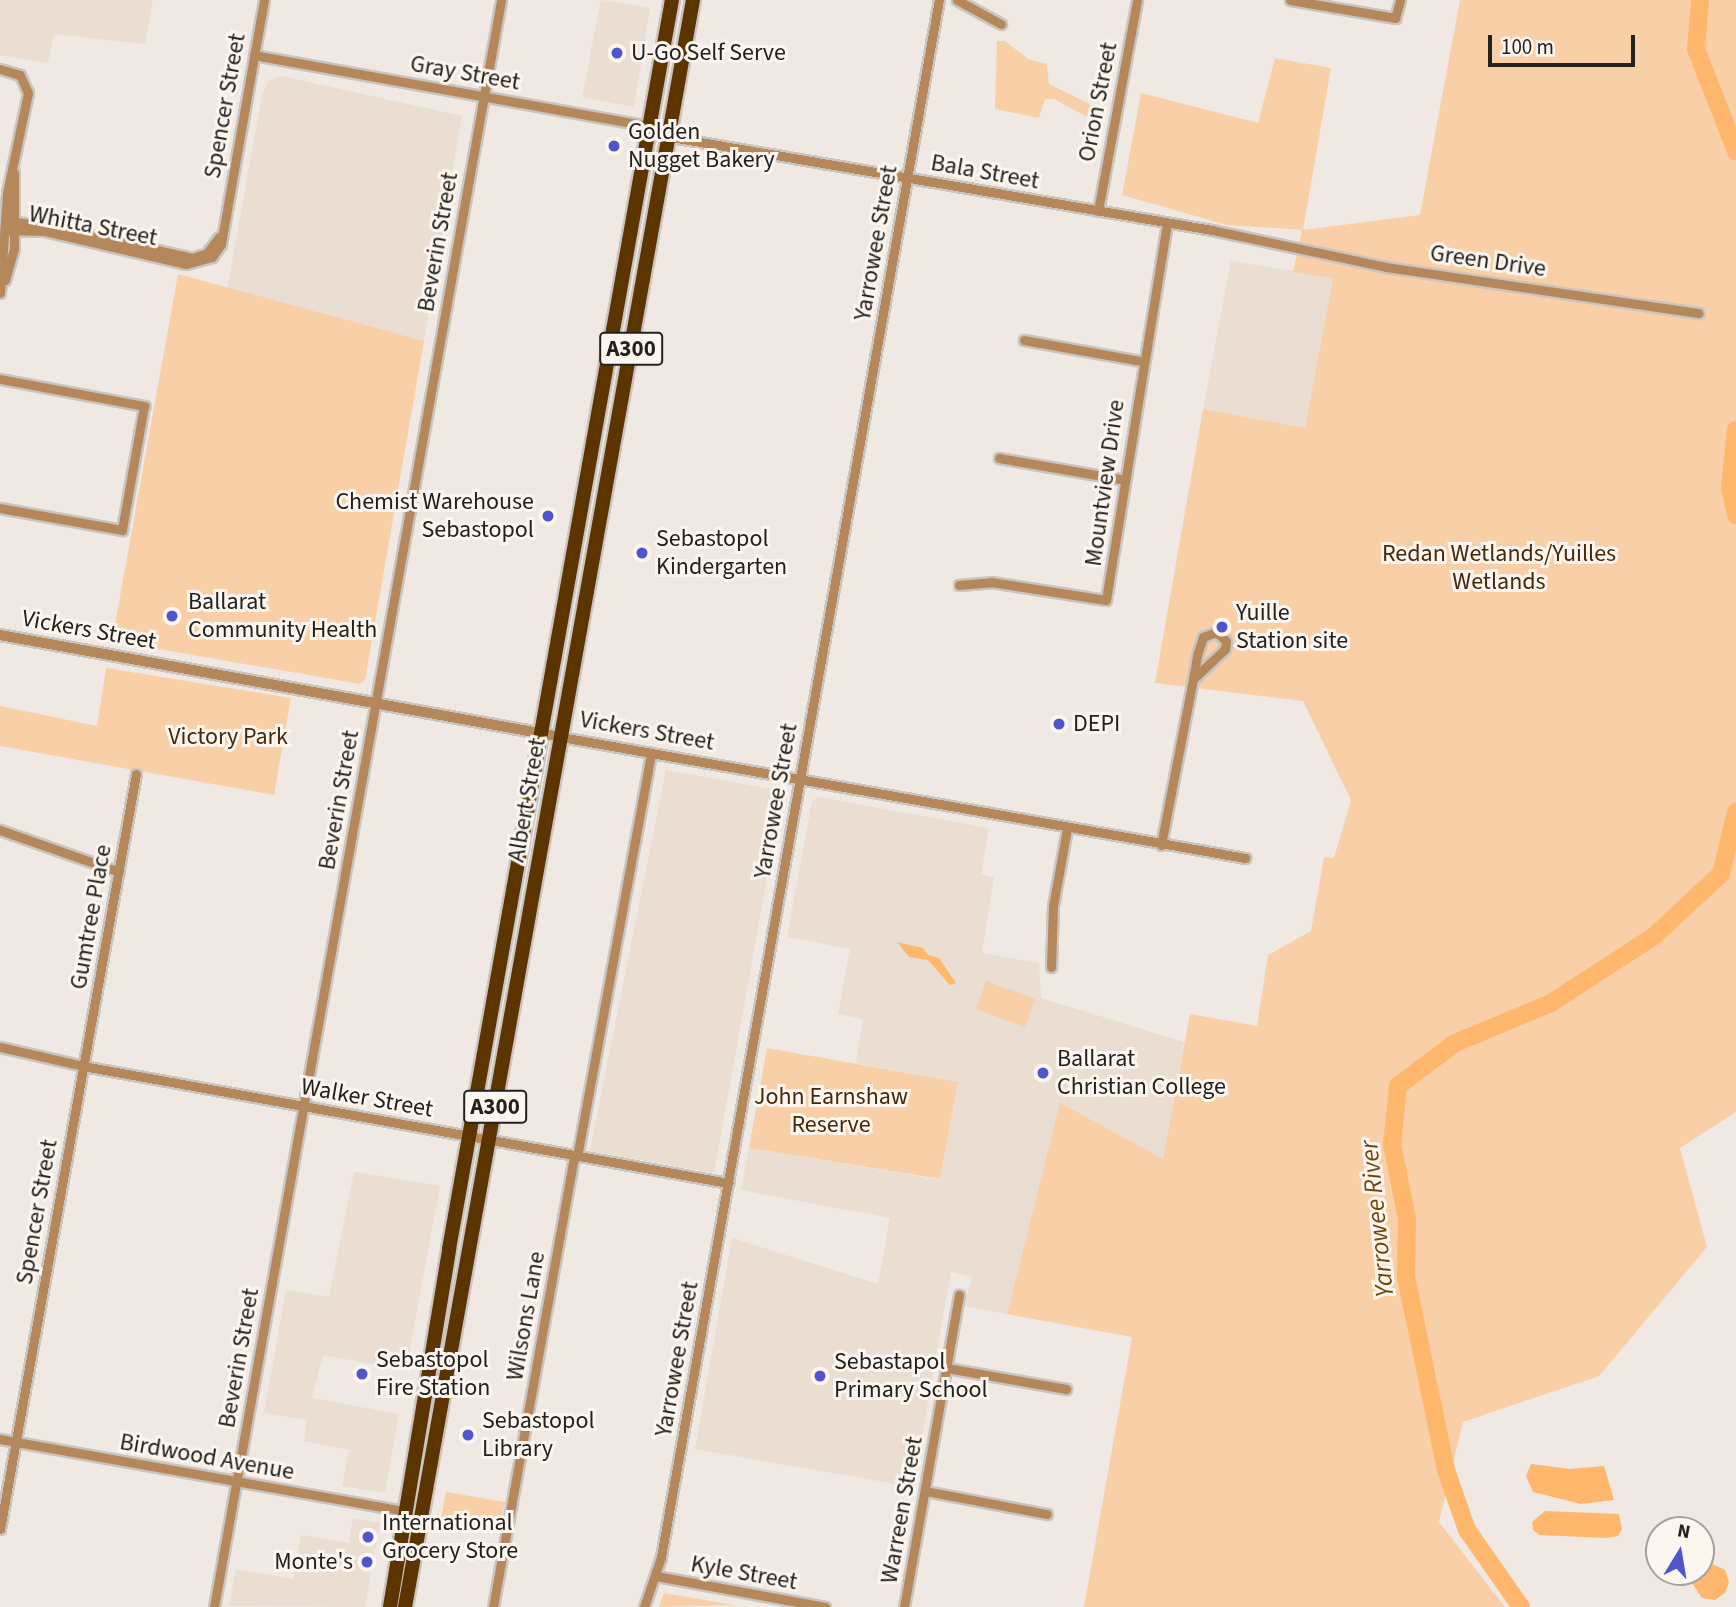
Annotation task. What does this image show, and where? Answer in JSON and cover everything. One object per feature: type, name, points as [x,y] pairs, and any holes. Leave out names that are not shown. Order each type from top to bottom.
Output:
[{"type":"highway","name":"Albert Street","points":[[390,1607],[469,1136],[672,0]]},
{"type":"highway","name":"Albert Street","points":[[405,1607],[693,0]]},
{"type":"street","name":"Spencer Street","points":[[212,252],[225,219],[264,0]]},
{"type":"street","name":"Beverin Street","points":[[214,1607],[501,0]]},
{"type":"street","name":"Yarrowee Street","points":[[644,1607],[656,1576],[939,0]]},
{"type":"street","points":[[957,0],[1001,24]]},
{"type":"street","name":"Orion Street","points":[[1098,211],[1137,0]]},
{"type":"street","points":[[1290,0],[1395,18],[1400,0]]},
{"type":"street","name":"Gray Street","points":[[254,55],[484,95],[669,133]]},
{"type":"street","points":[[0,69],[18,74],[30,87],[15,160],[10,201],[12,260],[0,293]]},
{"type":"street","name":"Bala Street","points":[[669,133],[1167,223],[1272,245]]},
{"type":"street","name":"Mountview Drive","points":[[959,585],[991,582],[1106,600],[1141,361],[1167,223]]},
{"type":"street","name":"Whitta Street","points":[[11,227],[52,226],[186,257],[212,252]]},
{"type":"street","name":"Green Drive","points":[[1272,245],[1386,267],[1699,313]]},
{"type":"street","points":[[1024,340],[1141,361]]},
{"type":"street","points":[[0,379],[144,406],[122,530],[0,508]]},
{"type":"street","points":[[999,458],[1125,480]]},
{"type":"street","points":[[1161,845],[1193,679],[1203,637],[1216,632],[1226,641],[1225,649],[1193,679]]},
{"type":"street","name":"Vickers Street","points":[[0,635],[1066,829],[1245,858]]},
{"type":"street","name":"Wilsons Lane","points":[[493,1607],[651,753]]},
{"type":"street","name":"Gumtree Place","points":[[83,1066],[136,774]]},
{"type":"street","points":[[1051,967],[1054,906],[1066,829]]},
{"type":"street","points":[[0,830],[119,873]]},
{"type":"street","name":"Walker Street","points":[[0,1047],[83,1066],[728,1183]]},
{"type":"street","name":"Spencer Street","points":[[0,1529],[83,1066]]},
{"type":"street","name":"Warreen Street","points":[[904,1607],[959,1295]]},
{"type":"street","points":[[947,1368],[1066,1389]]},
{"type":"street","name":"Birdwood Avenue","points":[[0,1439],[408,1512]]},
{"type":"street","points":[[925,1492],[1047,1514]]},
{"type":"street","name":"Kyle Street","points":[[656,1576],[825,1607]]},
{"type":"shaded area","points":[[0,0],[153,0],[145,44],[54,34],[48,63],[0,55]]},
{"type":"shaded area","name":"U-Go Self Serve","points":[[601,0],[650,8],[634,107],[582,97]]},
{"type":"shaded area","points":[[281,76],[462,116],[424,341],[227,290],[262,95],[269,80]]},
{"type":"shaded area","points":[[1231,261],[1333,278],[1305,428],[1203,409]]},
{"type":"shaded area","points":[[666,770],[778,790],[782,795],[714,1173],[590,1151]]},
{"type":"shaded area","name":"Ballarat Christian College","points":[[818,797],[989,828],[981,874],[994,877],[982,953],[1039,963],[1041,998],[1184,1042],[1132,1336],[964,1306],[972,1277],[951,1272],[913,1487],[695,1449],[732,1238],[878,1284],[890,1218],[741,1190],[749,1148],[940,1180],[958,1082],[856,1063],[863,1019],[838,1014],[850,949],[787,937],[812,801]]},
{"type":"shaded area","points":[[897,942],[923,948],[928,955],[939,958],[956,983],[950,985],[928,960],[909,957]]},
{"type":"shaded area","points":[[354,1172],[440,1186],[406,1370],[323,1355],[312,1398],[399,1414],[385,1493],[342,1486],[349,1450],[304,1441],[307,1420],[264,1413],[286,1290],[329,1297]]},
{"type":"shaded area","points":[[1531,1464],[1570,1469],[1604,1466],[1614,1500],[1581,1504],[1533,1492],[1526,1476]]},
{"type":"shaded area","points":[[1545,1511],[1619,1514],[1622,1529],[1618,1536],[1606,1538],[1539,1535],[1533,1530],[1532,1522]]},
{"type":"shaded area","points":[[353,1518],[380,1523],[365,1607],[229,1606],[236,1569],[293,1579],[301,1535],[349,1543]]},
{"type":"shaded area","points":[[1715,1565],[1725,1570],[1729,1582],[1725,1593],[1715,1600],[1702,1598],[1694,1586],[1715,1586]]},
{"type":"green space","name":"Redan Wetlands/Yuilles Wetlands","points":[[1460,0],[1736,0],[1736,1112],[1680,1148],[1707,1247],[1599,1376],[1463,1422],[1439,1522],[1505,1607],[1084,1607],[1132,1337],[1007,1314],[1060,1103],[1163,1159],[1190,1014],[1257,1026],[1268,955],[1311,931],[1324,857],[1334,858],[1351,800],[1303,701],[1155,683],[1203,409],[1305,428],[1333,278],[1293,272],[1302,230],[1227,225],[1122,195],[1141,93],[1258,123],[1275,58],[1331,68],[1303,230],[1420,215]]},
{"type":"green space","points":[[997,41],[1005,41],[1028,59],[1047,64],[1049,84],[1093,106],[1091,119],[1054,99],[1045,99],[1039,118],[995,109]]},
{"type":"green space","points":[[178,274],[424,341],[365,680],[360,684],[112,641]]},
{"type":"green space","name":"Victory Park","points":[[106,668],[291,698],[274,795],[0,746],[0,706],[97,726]]},
{"type":"green space","points":[[986,981],[1035,999],[1025,1027],[976,1009]]},
{"type":"green space","name":"John Earnshaw Reserve","points":[[767,1048],[958,1082],[940,1179],[749,1148]]},
{"type":"green space","points":[[446,1492],[505,1502],[499,1531],[441,1520]]},
{"type":"green space","points":[[664,1593],[734,1605],[659,1607]]},
{"type":"waterway","name":"Yarrowee River","points":[[1700,0],[1696,49],[1736,151]]},
{"type":"waterway","name":"Yarrowee River","points":[[1736,430],[1730,487],[1736,515]]},
{"type":"waterway","name":"Yarrowee River","points":[[1521,1607],[1467,1530],[1446,1470],[1406,1276],[1407,1218],[1392,1144],[1398,1086],[1455,1043],[1551,1003],[1654,936],[1721,874],[1736,812]]},
{"type":"place","name":"U-Go Self Serve","points":[[617,53]]},
{"type":"place","name":"Golden Nugget Bakery","points":[[614,146]]},
{"type":"place","name":"Chemist Warehouse Sebastopol","points":[[548,516]]},
{"type":"place","name":"Sebastopol Kindergarten","points":[[642,553]]},
{"type":"place","name":"Ballarat Community Health","points":[[172,616]]},
{"type":"place","name":"Yuille Station site","points":[[1222,627]]},
{"type":"place","name":"DEPI","points":[[1059,724]]},
{"type":"place","name":"Ballarat Christian College","points":[[1043,1073]]},
{"type":"place","name":"Sebastopol Fire Station","points":[[362,1374]]},
{"type":"place","name":"Sebastapol Primary School","points":[[820,1376]]},
{"type":"place","name":"Sebastopol Library","points":[[468,1435]]},
{"type":"place","name":"International Grocery Store","points":[[368,1537]]},
{"type":"place","name":"Monte's","points":[[367,1562]]}]
